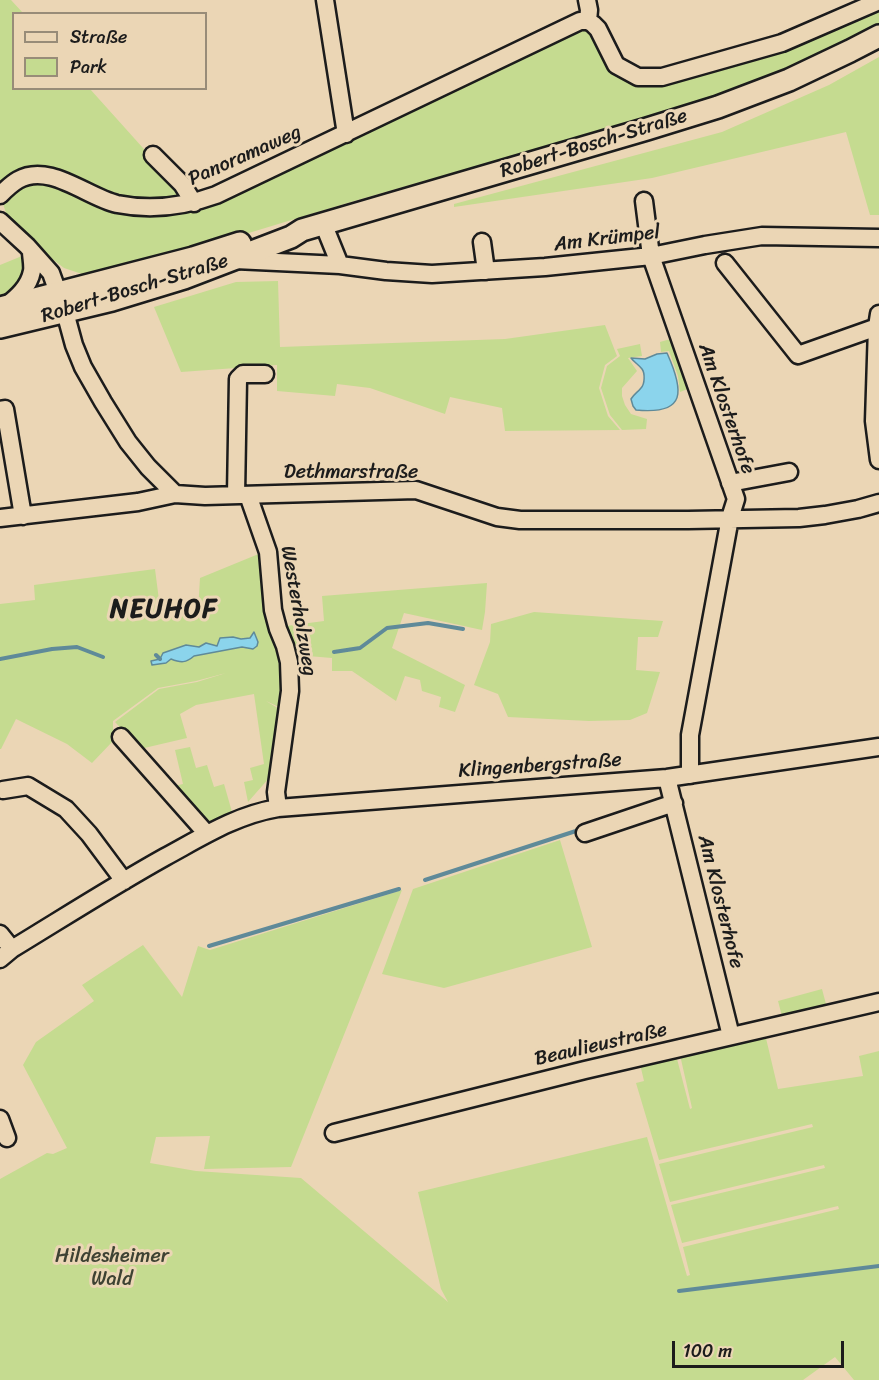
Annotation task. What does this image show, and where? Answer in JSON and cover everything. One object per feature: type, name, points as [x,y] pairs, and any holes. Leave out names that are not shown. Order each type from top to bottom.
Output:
[{"type":"main road","name":"Robert-Bosch-Straße","points":[[2,314],[62,302],[280,231],[302,230],[718,107],[789,80],[879,36]]},
{"type":"main road","name":"Robert-Bosch-Straße","points":[[62,302],[112,300],[184,278],[291,237],[302,230]]},
{"type":"street","points":[[325,0],[346,134]]},
{"type":"street","points":[[587,0],[588,21],[598,30],[616,65],[638,77],[663,76],[782,43],[879,1]]},
{"type":"street","name":"Panoramaweg","points":[[0,195],[19,179],[33,175],[46,175],[60,179],[94,196],[135,207],[161,208],[194,203],[216,195],[346,134],[580,21],[588,21]]},
{"type":"street","points":[[153,155],[182,184],[194,203]]},
{"type":"street","name":"Am Klosterhofe","points":[[644,201],[651,256],[735,499],[690,735],[690,775]]},
{"type":"street","points":[[0,221],[51,273],[83,367],[128,442],[148,467],[175,494]]},
{"type":"street","points":[[323,224],[340,265]]},
{"type":"street","name":"Am Krümpel","points":[[232,260],[340,265],[432,274],[545,267],[651,256],[762,236],[879,238]]},
{"type":"street","points":[[482,242],[486,271]]},
{"type":"street","points":[[2,314],[26,287],[32,271],[31,251]]},
{"type":"street","points":[[725,263],[798,355],[878,320],[874,422],[879,460]]},
{"type":"street","points":[[242,495],[238,379],[243,374],[266,374]]},
{"type":"street","points":[[0,410],[5,409],[23,516]]},
{"type":"street","points":[[730,483],[789,472]]},
{"type":"street","name":"Dethmarstraße","points":[[0,518],[138,502],[175,494],[205,496],[416,490],[497,518],[520,520],[799,518],[858,509],[879,503]]},
{"type":"street","name":"Westerholzweg","points":[[242,495],[268,552],[273,610],[289,662],[290,691],[276,792],[278,808]]},
{"type":"street","points":[[121,737],[207,834]]},
{"type":"street","name":"Klingenbergstraße","points":[[0,934],[6,954],[124,880],[207,834],[244,816],[258,812],[278,808],[667,778],[879,747]]},
{"type":"street","name":"Am Klosterhofe","points":[[667,778],[731,1036]]},
{"type":"street","points":[[3,790],[28,786],[66,809],[89,834],[124,880]]},
{"type":"street","points":[[585,833],[674,803]]},
{"type":"street","name":"Beaulieustraße","points":[[334,1133],[585,1070],[879,1002]]},
{"type":"street","points":[[0,1119],[7,1138]]},
{"type":"green space","points":[[0,0],[11,0],[22,12],[12,12],[12,90],[91,90],[178,187],[179,195],[172,200],[138,201],[104,195],[64,177],[0,186]]},
{"type":"green space","points":[[879,7],[879,23],[788,68],[717,95],[206,246],[100,274],[82,274],[64,268],[22,232],[7,216],[3,204],[8,192],[20,183],[45,180],[166,210],[576,29],[589,32],[616,73],[629,79]]},
{"type":"green space","points":[[879,57],[879,215],[870,215],[846,132],[652,178],[454,207],[454,204],[722,132],[829,85]]},
{"type":"green space","points":[[22,256],[24,271],[20,282],[0,301],[0,265]]},
{"type":"green space","points":[[278,281],[280,347],[505,339],[605,325],[617,356],[605,365],[599,388],[608,416],[620,430],[505,431],[502,408],[450,397],[445,414],[370,388],[337,384],[335,396],[277,391],[277,365],[181,372],[154,307],[236,282]]},
{"type":"green space","points":[[674,338],[690,388],[680,392],[678,376],[669,351],[661,352],[660,342]]},
{"type":"green space","points":[[640,344],[642,356],[628,358],[637,371],[622,388],[622,396],[631,414],[647,419],[646,429],[622,430],[610,415],[601,388],[607,366],[620,356],[617,349]]},
{"type":"green space","points":[[261,553],[284,665],[281,708],[266,701],[281,710],[270,777],[248,802],[244,782],[253,780],[250,768],[264,764],[254,694],[196,705],[180,714],[187,738],[140,749],[115,722],[159,689],[197,682],[226,673],[158,688],[113,721],[113,741],[92,763],[67,744],[16,719],[0,749],[0,604],[35,600],[34,585],[155,569],[161,616],[198,611],[200,578]]},
{"type":"green space","points":[[487,583],[482,630],[404,613],[392,648],[465,685],[455,712],[439,707],[441,697],[422,691],[420,680],[405,676],[396,701],[352,671],[332,671],[332,658],[296,655],[286,626],[324,621],[322,596]]},
{"type":"green space","points":[[534,612],[663,621],[658,637],[638,637],[636,670],[660,672],[647,713],[630,720],[589,721],[508,717],[498,694],[474,685],[490,642],[491,624]]},
{"type":"green space","points":[[190,747],[196,768],[207,765],[214,787],[224,784],[232,812],[196,834],[160,789],[183,784],[175,750]]},
{"type":"green space","points":[[560,840],[592,947],[444,988],[382,974],[413,889]]},
{"type":"green space","name":"Hildesheimer Wald","points":[[402,890],[291,1167],[204,1169],[210,1136],[156,1137],[150,1163],[196,1171],[301,1178],[448,1302],[441,1289],[418,1192],[647,1137],[687,1276],[690,1275],[683,1247],[839,1209],[838,1206],[682,1243],[671,1205],[825,1168],[824,1165],[670,1202],[659,1164],[813,1127],[812,1124],[659,1160],[636,1083],[644,1081],[640,1064],[676,1055],[690,1109],[692,1108],[680,1055],[765,1034],[778,1089],[863,1076],[859,1056],[879,1051],[879,1380],[854,1380],[835,1357],[803,1380],[0,1380],[0,1179],[47,1153],[53,1154],[67,1148],[23,1065],[36,1042],[94,1001],[82,985],[143,945],[182,997],[198,946],[210,950]]},
{"type":"green space","points":[[822,989],[827,1008],[783,1020],[778,1001]]},
{"type":"water","points":[[667,353],[676,379],[677,398],[665,409],[636,410],[631,399],[642,386],[644,376],[642,369],[631,358],[645,359]]},
{"type":"water","points":[[254,632],[258,642],[253,649],[242,647],[194,656],[183,662],[171,659],[166,663],[152,665],[151,661],[160,659],[163,653],[186,645],[199,647],[206,643],[217,646],[220,638],[250,638]]},
{"type":"waterway","points":[[334,652],[360,648],[387,628],[428,623],[463,629]]},
{"type":"waterway","points":[[0,659],[52,649],[77,647],[103,657]]},
{"type":"waterway","points":[[156,655],[160,659]]},
{"type":"waterway","points":[[425,880],[582,829]]},
{"type":"waterway","points":[[209,946],[399,889]]},
{"type":"waterway","points":[[679,1291],[879,1266]]},
{"type":"district","name":"NEUHOF","points":[[164,610]]}]
